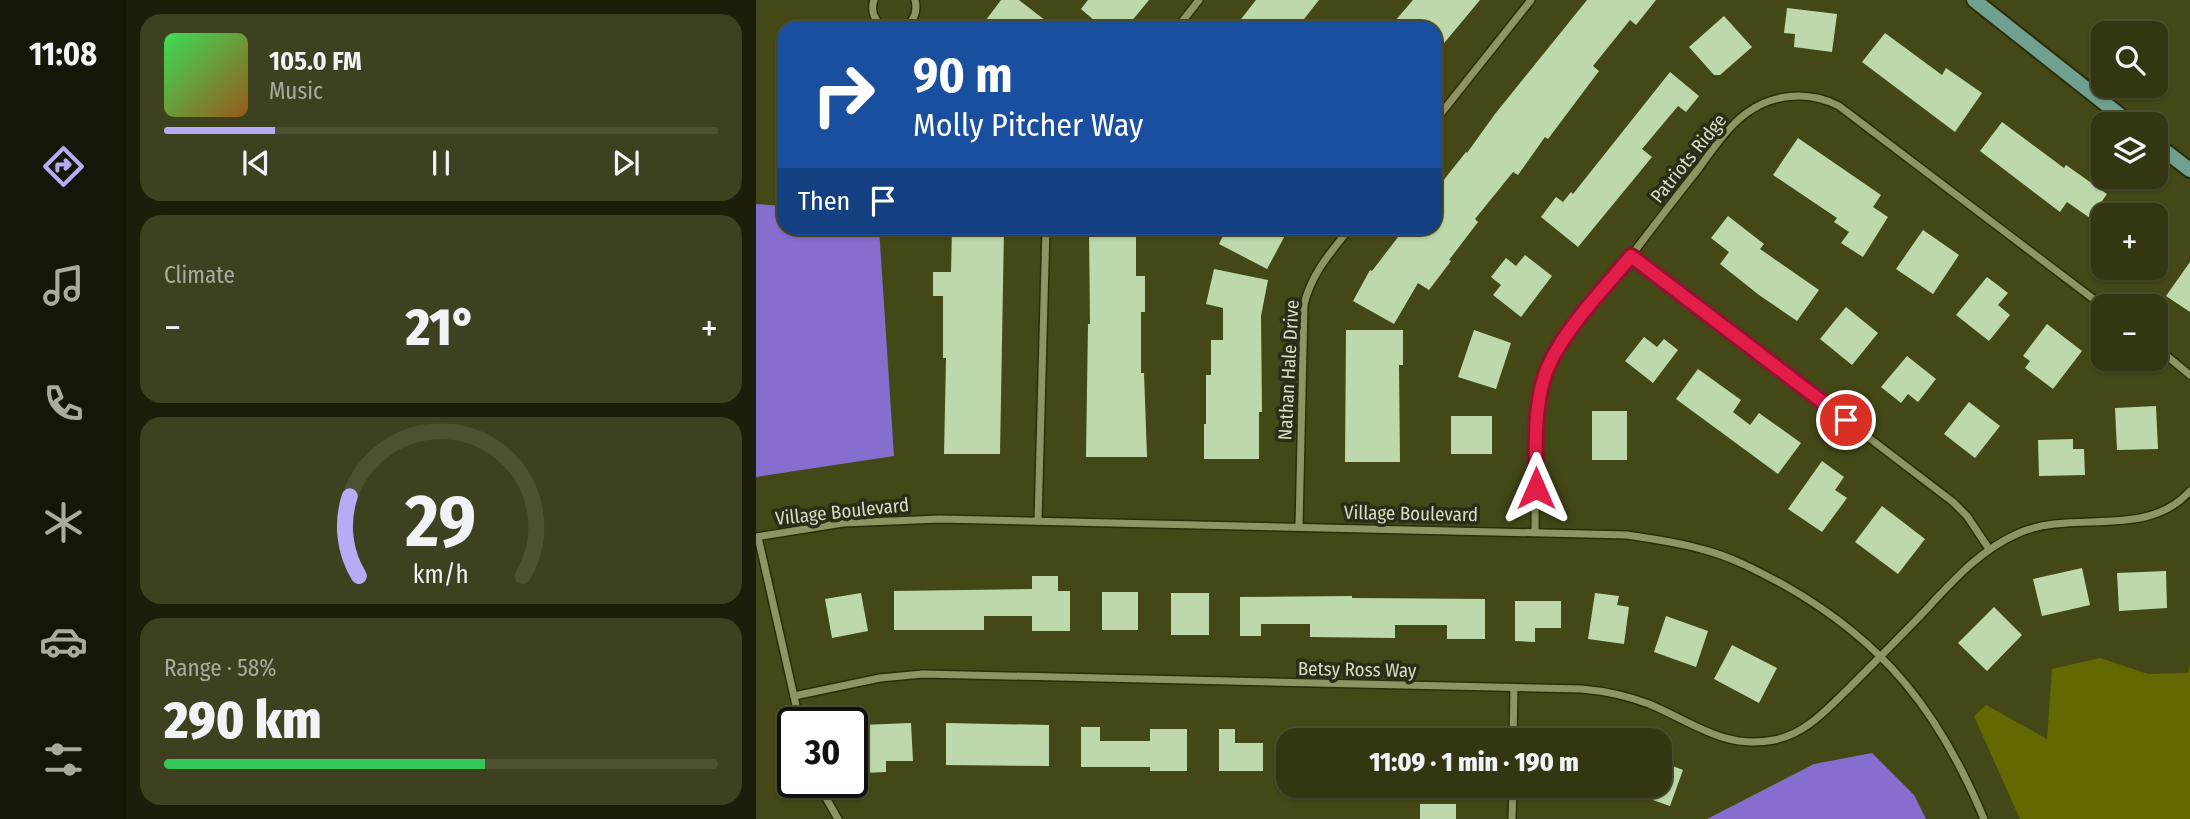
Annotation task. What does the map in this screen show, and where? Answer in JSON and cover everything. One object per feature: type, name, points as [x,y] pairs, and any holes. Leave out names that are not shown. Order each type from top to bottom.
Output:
[{"type":"street","points":[[874,0],[873,13],[877,21]]},
{"type":"street","points":[[912,21],[916,13],[915,0]]},
{"type":"street","points":[[1182,21],[1199,0]]},
{"type":"street","points":[[1442,112],[1531,0]]},
{"type":"street","points":[[1974,0],[2116,112]]},
{"type":"street","name":"Patriots Ridge","points":[[1535,531],[1537,416],[1546,373],[1569,332],[1721,139],[1741,118],[1772,100],[1806,96],[1832,102],[1847,111],[2091,297]]},
{"type":"street","points":[[2168,153],[2190,170]]},
{"type":"street","points":[[1038,521],[1046,235]]},
{"type":"street","name":"Nathan Hale Drive","points":[[1299,527],[1304,305],[1316,274],[1345,235]]},
{"type":"street","points":[[1631,256],[1953,502],[1967,516],[1989,549]]},
{"type":"street","points":[[2168,357],[2190,375]]},
{"type":"street","points":[[1881,656],[1964,570],[1989,549],[2022,531],[2052,523],[2146,518],[2167,510],[2190,491]]},
{"type":"street","name":"Village Boulevard","points":[[757,537],[825,525],[940,519],[1535,531],[1627,535],[1702,549],[1755,569],[1806,597],[1854,632],[1881,656],[1934,719],[1955,755],[1984,819]]},
{"type":"street","points":[[757,537],[796,707]]},
{"type":"street","name":"Betsy Ross Way","points":[[794,696],[880,678],[923,674],[1581,689],[1619,695],[1651,705],[1720,738],[1735,742],[1759,742],[1794,734],[1811,723],[1881,656]]},
{"type":"street","points":[[1513,728],[1514,688]]},
{"type":"street","points":[[826,798],[838,819]]},
{"type":"street","points":[[1513,798],[1513,819]]},
{"type":"shaded area","points":[[756,204],[777,206],[777,235],[879,235],[894,456],[756,477]]},
{"type":"shaded area","points":[[2100,658],[2148,674],[2188,673],[2190,664],[2190,819],[2020,819],[1974,716],[1986,705],[2047,739],[2052,669]]},
{"type":"shaded area","points":[[1872,753],[1914,795],[1926,819],[1707,819],[1814,764]]},
{"type":"building","points":[[1001,0],[1019,0],[1046,21],[985,21]]},
{"type":"building","points":[[1088,0],[1149,0],[1132,21],[1095,21],[1081,9]]},
{"type":"building","points":[[1256,0],[1319,0],[1302,21],[1240,21]]},
{"type":"building","points":[[1413,0],[1480,0],[1442,46],[1442,21],[1395,21]]},
{"type":"building","points":[[1587,0],[1656,0],[1636,25],[1630,20],[1593,66],[1599,71],[1518,175],[1513,172],[1475,219],[1478,222],[1429,290],[1418,283],[1394,324],[1353,301],[1370,270],[1372,271],[1400,235],[1442,235],[1442,182]]},
{"type":"building","points":[[1787,8],[1837,14],[1832,52],[1794,47],[1795,34],[1784,33]]},
{"type":"building","points":[[1724,16],[1752,47],[1720,75],[1714,75],[1689,47]]},
{"type":"building","points":[[1885,33],[1942,75],[1946,68],[1982,93],[1955,132],[1862,62]]},
{"type":"building","points":[[1670,72],[1699,96],[1686,112],[1678,106],[1642,149],[1652,157],[1578,247],[1541,217],[1556,197],[1563,202],[1571,192],[1573,194]]},
{"type":"building","points":[[2002,122],[2064,168],[2066,165],[2091,183],[2091,189],[2100,189],[2107,194],[2101,203],[2091,203],[2090,218],[2067,202],[2060,212],[1980,151]]},
{"type":"building","points":[[1798,138],[1881,195],[1873,207],[1888,217],[1863,257],[1841,243],[1849,232],[1834,222],[1837,218],[1773,175]]},
{"type":"building","points":[[1728,216],[1764,244],[1760,249],[1819,290],[1797,321],[1720,264],[1729,252],[1711,238]]},
{"type":"building","points":[[1923,230],[1959,255],[1933,294],[1896,269]]},
{"type":"building","points":[[952,235],[1004,235],[1000,454],[944,454],[946,358],[943,358],[943,296],[933,296],[933,272],[951,272]]},
{"type":"building","points":[[1089,235],[1136,235],[1136,276],[1145,276],[1145,312],[1141,312],[1141,373],[1144,373],[1147,457],[1086,457],[1090,324]]},
{"type":"building","points":[[1224,235],[1285,235],[1267,269],[1219,244]]},
{"type":"building","points":[[1525,255],[1552,276],[1521,317],[1493,295],[1501,285],[1491,277],[1506,258],[1516,266]]},
{"type":"building","points":[[2190,262],[2190,312],[2168,297],[2167,294]]},
{"type":"building","points":[[1214,269],[1268,280],[1261,316],[1262,412],[1259,412],[1259,459],[1204,459],[1206,375],[1211,375],[1211,340],[1223,340],[1223,308],[1206,304]]},
{"type":"building","points":[[1987,277],[2008,293],[1998,305],[2010,315],[1989,341],[1956,315]]},
{"type":"building","points":[[1846,307],[1878,333],[1852,365],[1820,339]]},
{"type":"building","points":[[2047,324],[2082,351],[2053,389],[2025,368],[2030,361],[2023,356]]},
{"type":"building","points":[[1346,330],[1403,330],[1403,365],[1399,365],[1400,462],[1345,462]]},
{"type":"building","points":[[1474,330],[1511,343],[1496,389],[1458,377]]},
{"type":"building","points":[[1644,337],[1657,347],[1664,339],[1678,350],[1653,383],[1625,361]]},
{"type":"building","points":[[1907,356],[1936,379],[1918,402],[1908,394],[1901,403],[1881,387]]},
{"type":"building","points":[[1698,369],[1741,400],[1733,412],[1750,425],[1759,413],[1801,443],[1778,474],[1676,399]]},
{"type":"building","points":[[1969,402],[2000,426],[1975,458],[1944,434]]},
{"type":"building","points":[[2156,406],[2158,449],[2117,450],[2115,408]]},
{"type":"building","points":[[1592,411],[1627,411],[1627,460],[1592,460]]},
{"type":"building","points":[[1451,416],[1492,416],[1492,454],[1451,454]]},
{"type":"building","points":[[2073,439],[2073,449],[2084,449],[2085,475],[2039,476],[2038,440]]},
{"type":"building","points":[[1822,461],[1844,477],[1835,490],[1847,498],[1822,532],[1788,509]]},
{"type":"building","points":[[1882,506],[1925,539],[1898,574],[1855,542]]},
{"type":"building","points":[[2082,568],[2090,605],[2042,616],[2033,579]]},
{"type":"building","points":[[2166,571],[2167,608],[2119,611],[2117,573]]},
{"type":"building","points":[[1032,576],[1058,576],[1058,591],[1070,591],[1070,631],[1032,631],[1032,616],[984,616],[984,630],[894,630],[894,591],[1032,589]]},
{"type":"building","points":[[1102,592],[1138,592],[1138,630],[1102,630]]},
{"type":"building","points":[[861,593],[868,631],[832,638],[825,599]]},
{"type":"building","points":[[1171,593],[1209,593],[1209,635],[1171,635]]},
{"type":"building","points":[[1595,593],[1619,596],[1617,605],[1629,607],[1624,644],[1588,639]]},
{"type":"building","points":[[1240,597],[1485,599],[1485,639],[1447,639],[1447,625],[1395,625],[1395,638],[1310,637],[1310,624],[1261,624],[1261,636],[1240,636]]},
{"type":"building","points":[[1515,601],[1561,601],[1561,628],[1535,628],[1535,642],[1515,641]]},
{"type":"building","points":[[1994,607],[2022,635],[1987,671],[1958,643]]},
{"type":"building","points":[[1666,616],[1708,631],[1696,667],[1654,652]]},
{"type":"building","points":[[1732,645],[1777,668],[1759,703],[1714,679]]},
{"type":"building","points":[[911,723],[913,761],[886,761],[886,772],[868,773],[868,725]]},
{"type":"building","points":[[946,723],[1049,725],[1049,766],[946,765]]},
{"type":"building","points":[[1081,727],[1100,727],[1100,741],[1150,741],[1150,729],[1187,729],[1187,771],[1150,771],[1150,767],[1081,767]]},
{"type":"building","points":[[1219,729],[1235,729],[1235,743],[1263,743],[1263,771],[1219,771]]},
{"type":"building","points":[[1672,766],[1683,770],[1670,806],[1647,798],[1672,798]]},
{"type":"building","points":[[1420,804],[1456,804],[1456,819],[1420,819]]},
{"type":"route","points":[[1536,488],[1537,416],[1548,366],[1569,332],[1631,256],[1846,420]]}]
